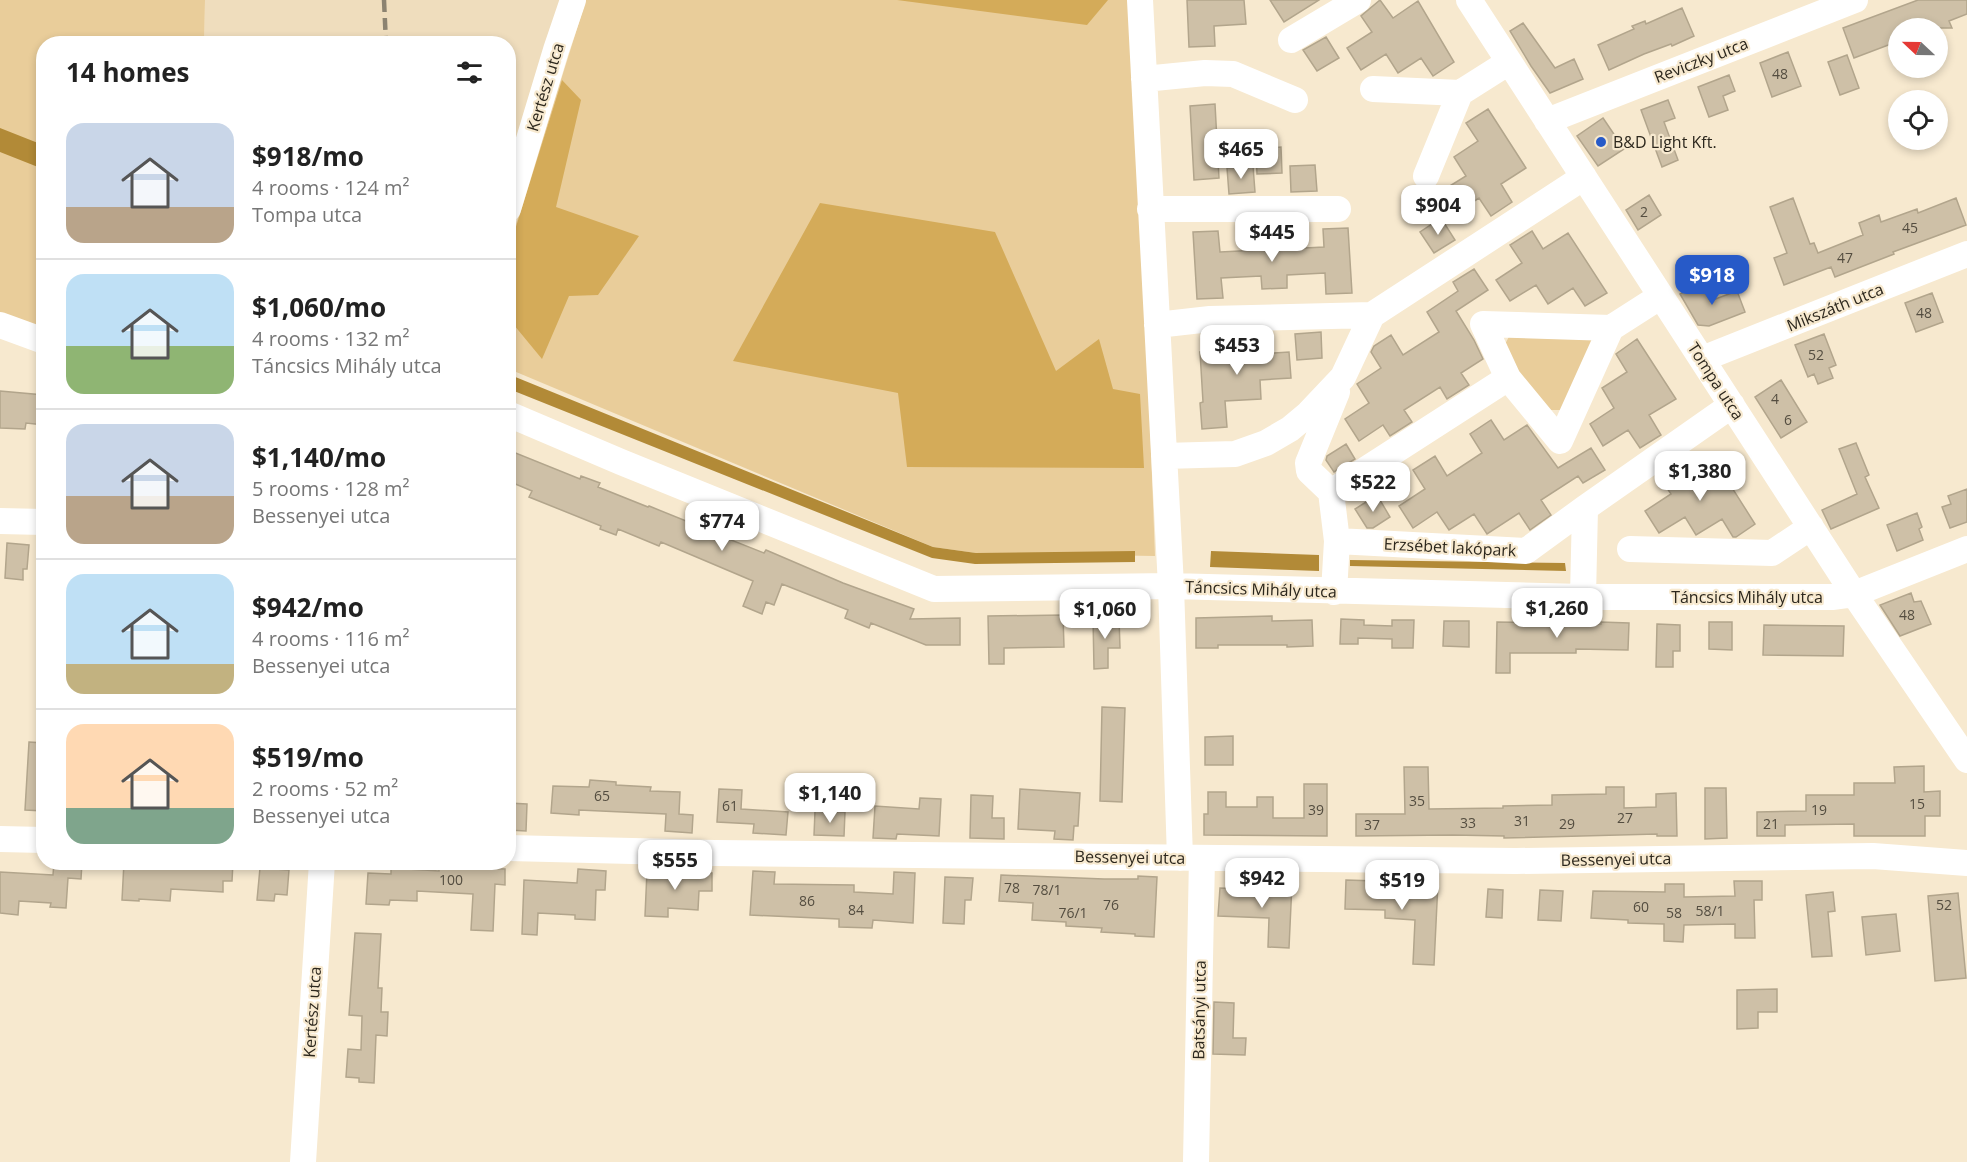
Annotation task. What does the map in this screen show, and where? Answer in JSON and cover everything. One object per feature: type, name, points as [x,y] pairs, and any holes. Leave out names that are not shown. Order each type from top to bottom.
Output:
[{"type":"street","name":"Kertész utca","points":[[516,182],[573,0]]},
{"type":"street","points":[[1140,0],[1171,586]]},
{"type":"street","points":[[1291,40],[1358,0]]},
{"type":"street","name":"Tompa utca","points":[[1469,0],[1854,594],[1967,760]]},
{"type":"street","name":"Reviczky utca","points":[[1547,121],[1855,0]]},
{"type":"street","points":[[1373,89],[1460,93],[1509,62]]},
{"type":"street","points":[[1144,79],[1204,73],[1233,74],[1295,100]]},
{"type":"street","points":[[1426,176],[1460,93]]},
{"type":"street","points":[[1157,325],[1210,319],[1372,315],[1584,177]]},
{"type":"street","points":[[1150,209],[1338,209]]},
{"type":"street","name":"Mikszáth utca","points":[[1702,359],[1967,254]]},
{"type":"street","points":[[1611,328],[1483,324],[1508,378],[1560,441],[1611,328],[1661,296]]},
{"type":"street","points":[[1334,592],[1337,541],[1331,492],[1310,471],[1308,463],[1343,377],[1372,315]]},
{"type":"street","points":[[0,325],[36,338]]},
{"type":"street","points":[[1164,456],[1235,454],[1266,443],[1308,414],[1343,377]]},
{"type":"street","points":[[1331,492],[1508,378]]},
{"type":"street","name":"Erzsébet lakópark","points":[[1337,541],[1526,551],[1732,405]]},
{"type":"street","name":"Táncsics Mihály utca","points":[[516,417],[934,589],[1171,586],[1583,597],[1832,597],[1854,594],[1967,549]]},
{"type":"street","points":[[1296,423],[1317,438]]},
{"type":"street","points":[[1583,597],[1585,508]]},
{"type":"street","points":[[0,521],[36,522]]},
{"type":"street","points":[[1630,549],[1772,553],[1811,527]]},
{"type":"street","name":"Batsányi utca","points":[[1171,586],[1191,858],[1196,1162]]},
{"type":"street","points":[[0,839],[36,840]]},
{"type":"street","name":"Bessenyei utca","points":[[516,848],[715,853],[1516,861],[1874,856],[1967,863]]},
{"type":"street","name":"Kertész utca","points":[[303,1162],[321,870]]},
{"type":"shaded area","points":[[0,0],[205,0],[204,36],[36,36],[36,328],[0,314]]},
{"type":"shaded area","points":[[205,0],[565,0],[516,140],[516,36],[204,36]]},
{"type":"shaded area","points":[[586,0],[1134,0],[1155,556],[976,553],[933,547],[516,372],[516,224]]},
{"type":"shaded area","points":[[897,0],[1108,0],[1087,25]]},
{"type":"shaded area","points":[[562,80],[581,100],[556,207],[639,236],[598,295],[569,296],[542,359],[516,327],[516,227]]},
{"type":"shaded area","points":[[0,128],[36,142],[36,166],[0,152]]},
{"type":"shaded area","points":[[820,203],[995,232],[1056,371],[1099,339],[1113,389],[1140,394],[1144,468],[907,467],[898,393],[733,361]]},
{"type":"shaded area","points":[[1513,329],[1598,333],[1565,410],[1543,410],[1503,348]]},
{"type":"shaded area","points":[[516,377],[933,547],[976,553],[1135,551],[1135,562],[975,564],[932,558],[516,392]]},
{"type":"shaded area","points":[[1211,551],[1319,555],[1319,571],[1210,567]]},
{"type":"shaded area","points":[[1350,560],[1565,563],[1566,571],[1350,566]]},
{"type":"building","points":[[1187,0],[1244,0],[1246,24],[1214,26],[1215,46],[1189,47]]},
{"type":"building","points":[[1270,0],[1319,0],[1284,22]]},
{"type":"building","points":[[1380,0],[1393,18],[1418,1],[1454,62],[1433,76],[1421,58],[1398,73],[1386,54],[1361,70],[1347,48],[1372,32],[1361,16]]},
{"type":"building","points":[[1918,0],[1967,0],[1967,14],[1949,21],[1952,28],[1948,28],[1948,18],[1888,18],[1888,45],[1854,58],[1843,28]]},
{"type":"building","points":[[1682,8],[1694,36],[1672,46],[1671,44],[1644,54],[1609,70],[1598,45],[1634,29],[1632,26],[1645,21],[1646,24]]},
{"type":"building","points":[[1523,23],[1555,68],[1574,59],[1583,79],[1550,93],[1510,31]]},
{"type":"building","points":[[1326,37],[1339,58],[1317,71],[1303,50]]},
{"type":"building","points":[[1788,52],[1801,86],[1772,97],[1760,63]]},
{"type":"building","points":[[1847,55],[1859,88],[1840,95],[1828,62]]},
{"type":"building","points":[[1729,75],[1735,91],[1723,96],[1728,110],[1709,117],[1698,87]]},
{"type":"building","points":[[1668,100],[1675,118],[1664,122],[1678,160],[1662,167],[1641,110]]},
{"type":"building","points":[[1215,104],[1219,178],[1194,180],[1190,106]]},
{"type":"building","points":[[1488,109],[1526,168],[1501,184],[1512,202],[1491,216],[1479,198],[1454,214],[1440,192],[1466,176],[1454,157],[1478,141],[1466,123]]},
{"type":"building","name":"B&D Light Kft.","points":[[1603,118],[1624,149],[1598,166],[1577,136]]},
{"type":"building","points":[[1281,147],[1282,173],[1257,174],[1256,149]]},
{"type":"building","points":[[1315,165],[1317,191],[1291,192],[1290,166]]},
{"type":"building","points":[[1253,166],[1255,192],[1229,194],[1227,168]]},
{"type":"building","points":[[1649,195],[1661,215],[1638,230],[1626,210]]},
{"type":"building","points":[[1793,198],[1810,244],[1814,243],[1818,253],[1863,235],[1859,223],[1879,215],[1881,222],[1917,209],[1918,213],[1956,198],[1966,225],[1893,252],[1894,254],[1835,277],[1831,267],[1784,285],[1774,258],[1787,253],[1770,207]]},
{"type":"building","points":[[1441,218],[1455,240],[1434,253],[1420,232]]},
{"type":"building","points":[[1348,228],[1352,293],[1326,294],[1325,273],[1287,275],[1287,288],[1262,289],[1261,276],[1221,278],[1223,298],[1197,299],[1193,232],[1218,231],[1220,252],[1260,250],[1259,236],[1284,235],[1285,249],[1324,247],[1323,229]]},
{"type":"building","points":[[1532,231],[1543,249],[1568,233],[1607,293],[1585,306],[1573,288],[1548,304],[1536,285],[1510,301],[1496,280],[1522,263],[1510,245]]},
{"type":"building","points":[[1474,269],[1488,290],[1456,311],[1483,359],[1461,373],[1469,385],[1447,399],[1440,387],[1404,410],[1412,422],[1390,436],[1383,425],[1359,441],[1345,419],[1369,403],[1357,384],[1381,368],[1371,352],[1374,346],[1391,335],[1403,355],[1439,332],[1427,312],[1458,291],[1453,282]]},
{"type":"building","points":[[1700,283],[1710,301],[1737,291],[1745,312],[1709,326],[1698,325],[1680,294]]},
{"type":"building","points":[[1932,293],[1943,322],[1916,332],[1905,303]]},
{"type":"building","points":[[1321,332],[1322,358],[1297,360],[1295,334]]},
{"type":"building","points":[[1257,333],[1258,354],[1289,352],[1291,378],[1260,380],[1261,399],[1225,401],[1227,427],[1202,429],[1200,352],[1232,350],[1231,335]]},
{"type":"building","points":[[1824,334],[1836,365],[1829,368],[1833,378],[1818,384],[1814,374],[1808,377],[1795,345]]},
{"type":"building","points":[[1637,339],[1676,399],[1649,415],[1661,435],[1640,448],[1628,430],[1603,446],[1590,424],[1614,408],[1602,388],[1627,372],[1616,354]]},
{"type":"building","points":[[1781,380],[1807,422],[1781,438],[1755,397]]},
{"type":"building","points":[[0,391],[36,394],[36,424],[26,423],[25,429],[0,428]]},
{"type":"building","points":[[1491,420],[1504,440],[1527,425],[1558,468],[1591,448],[1605,470],[1583,483],[1578,476],[1541,500],[1551,515],[1530,530],[1519,513],[1487,534],[1474,514],[1449,530],[1437,512],[1413,528],[1399,506],[1425,489],[1413,470],[1435,456],[1447,476],[1482,453],[1470,434]]},
{"type":"building","points":[[1856,443],[1869,475],[1865,477],[1879,508],[1831,529],[1822,510],[1857,494],[1839,449]]},
{"type":"building","points":[[1346,444],[1355,459],[1334,472],[1326,460],[1327,456]]},
{"type":"building","points":[[516,453],[580,479],[581,476],[600,483],[598,487],[686,521],[687,518],[712,528],[711,532],[764,553],[766,550],[843,583],[914,609],[910,619],[960,618],[960,645],[926,645],[871,623],[869,628],[845,618],[848,610],[782,584],[774,605],[766,602],[762,614],[743,606],[753,581],[661,542],[659,546],[618,529],[616,535],[600,529],[601,526],[529,497],[532,491],[516,484]]},
{"type":"building","points":[[1681,462],[1692,480],[1717,464],[1755,524],[1733,537],[1722,519],[1696,535],[1685,517],[1659,533],[1645,511],[1671,494],[1659,476]]},
{"type":"building","points":[[1967,489],[1967,522],[1950,528],[1942,507],[1951,504],[1948,496]]},
{"type":"building","points":[[1377,495],[1390,517],[1373,528],[1367,528],[1355,509]]},
{"type":"building","points":[[1917,513],[1922,527],[1919,529],[1923,540],[1897,551],[1887,525]]},
{"type":"building","points":[[7,543],[29,545],[27,569],[23,569],[23,580],[5,578]]},
{"type":"building","points":[[1911,593],[1914,602],[1921,601],[1931,624],[1900,636],[1880,605]]},
{"type":"building","points":[[1063,615],[1064,647],[1004,648],[1004,664],[989,664],[988,616]]},
{"type":"building","points":[[1272,616],[1272,621],[1312,620],[1313,646],[1218,645],[1218,648],[1196,648],[1196,618]]},
{"type":"building","points":[[1093,618],[1119,618],[1120,648],[1108,648],[1108,668],[1094,669]]},
{"type":"building","points":[[1341,619],[1364,620],[1364,625],[1392,626],[1392,620],[1414,620],[1413,648],[1392,648],[1392,639],[1358,638],[1358,644],[1340,644]]},
{"type":"building","points":[[1444,621],[1469,621],[1469,647],[1443,646]]},
{"type":"building","points":[[1497,622],[1629,623],[1628,650],[1576,649],[1576,653],[1510,653],[1510,673],[1496,673]]},
{"type":"building","points":[[1709,622],[1732,622],[1732,650],[1709,649]]},
{"type":"building","points":[[1657,624],[1680,625],[1680,651],[1673,651],[1673,667],[1656,667]]},
{"type":"building","points":[[1764,625],[1844,626],[1843,656],[1763,655]]},
{"type":"building","points":[[1102,707],[1125,708],[1122,802],[1100,801]]},
{"type":"building","points":[[1233,736],[1233,765],[1205,765],[1205,737]]},
{"type":"building","points":[[29,742],[36,742],[36,811],[25,810]]},
{"type":"building","points":[[1924,766],[1924,792],[1940,791],[1940,816],[1925,816],[1925,836],[1854,836],[1854,824],[1785,825],[1785,836],[1757,836],[1757,812],[1806,811],[1806,795],[1854,795],[1854,783],[1895,783],[1894,767]]},
{"type":"building","points":[[1404,767],[1428,767],[1429,809],[1552,805],[1552,795],[1606,794],[1606,787],[1624,787],[1624,808],[1656,807],[1656,794],[1676,793],[1677,836],[1657,836],[1657,834],[1504,838],[1504,836],[1453,835],[1356,836],[1356,814],[1405,814]]},
{"type":"building","points":[[590,780],[616,782],[616,785],[651,787],[650,791],[680,792],[679,814],[693,815],[692,833],[665,831],[666,814],[579,810],[579,815],[551,813],[553,786],[589,787]]},
{"type":"building","points":[[1304,784],[1327,784],[1327,836],[1204,835],[1204,814],[1208,814],[1208,792],[1226,792],[1226,807],[1257,807],[1257,797],[1273,797],[1273,818],[1304,818]]},
{"type":"building","points":[[1705,788],[1726,788],[1727,838],[1705,839]]},
{"type":"building","points":[[719,789],[742,790],[741,809],[788,812],[786,835],[753,833],[754,824],[717,822]]},
{"type":"building","points":[[1020,789],[1080,793],[1078,826],[1074,826],[1073,840],[1054,839],[1055,831],[1018,829]]},
{"type":"building","points":[[971,795],[993,796],[992,818],[1004,818],[1004,839],[970,838]]},
{"type":"building","points":[[920,798],[941,799],[939,836],[897,834],[896,839],[873,838],[875,806],[919,809]]},
{"type":"building","points":[[516,803],[527,804],[526,831],[516,830]]},
{"type":"building","points":[[815,811],[845,812],[844,836],[814,835]]},
{"type":"building","points":[[578,869],[606,871],[605,890],[596,890],[595,920],[575,919],[575,915],[538,913],[537,935],[522,934],[524,880],[577,883]]},
{"type":"building","points":[[53,870],[82,870],[81,879],[68,878],[66,908],[50,907],[51,903],[19,901],[18,915],[0,913],[0,872],[53,875]]},
{"type":"building","points":[[124,870],[233,870],[232,881],[223,881],[223,892],[171,889],[170,901],[122,900]]},
{"type":"building","points":[[260,870],[289,870],[287,895],[275,894],[274,901],[257,900]]},
{"type":"building","points":[[391,870],[505,870],[505,885],[495,884],[493,931],[471,930],[473,894],[417,891],[417,901],[390,900],[389,905],[366,904],[368,873],[391,874]]},
{"type":"building","points":[[647,871],[712,873],[712,891],[699,891],[698,910],[668,908],[668,917],[645,916]]},
{"type":"building","points":[[753,871],[775,872],[774,884],[854,885],[854,892],[893,894],[894,872],[915,873],[913,923],[873,920],[872,928],[839,927],[839,919],[750,915]]},
{"type":"building","points":[[1001,875],[1104,879],[1157,877],[1154,937],[1101,932],[1102,928],[1066,926],[1066,922],[1032,920],[1033,903],[999,901]]},
{"type":"building","points":[[945,877],[973,878],[971,900],[965,900],[964,924],[943,923]]},
{"type":"building","points":[[1346,880],[1376,881],[1376,889],[1417,891],[1417,881],[1438,882],[1434,965],[1413,964],[1415,920],[1385,918],[1385,910],[1345,909]]},
{"type":"building","points":[[1734,881],[1762,881],[1762,900],[1754,900],[1755,938],[1735,938],[1735,924],[1684,925],[1683,942],[1664,941],[1664,924],[1628,923],[1628,920],[1591,918],[1593,891],[1665,892],[1665,884],[1684,884],[1684,897],[1735,896]]},
{"type":"building","points":[[1271,882],[1292,883],[1289,948],[1268,947],[1269,918],[1218,916],[1220,888],[1271,890]]},
{"type":"building","points":[[1488,889],[1503,890],[1502,918],[1486,917]]},
{"type":"building","points":[[1540,890],[1563,891],[1561,921],[1538,920]]},
{"type":"building","points":[[1833,892],[1835,911],[1828,912],[1832,956],[1812,957],[1806,895]]},
{"type":"building","points":[[1958,893],[1966,978],[1935,981],[1928,896]]},
{"type":"building","points":[[1896,914],[1900,951],[1866,955],[1862,917]]},
{"type":"building","points":[[355,933],[381,934],[378,988],[382,988],[381,1012],[388,1012],[387,1036],[376,1035],[374,1083],[359,1082],[359,1078],[346,1077],[348,1049],[361,1050],[362,1016],[349,1015]]},
{"type":"building","points":[[1777,989],[1777,1012],[1758,1012],[1758,1028],[1737,1029],[1737,990]]},
{"type":"building","points":[[1214,1002],[1234,1003],[1233,1038],[1246,1038],[1245,1055],[1213,1054]]},
{"type":"railway","points":[[384,0],[386,36]]},
{"type":"place","name":"B&D Light Kft.","points":[[1601,142]]}]
